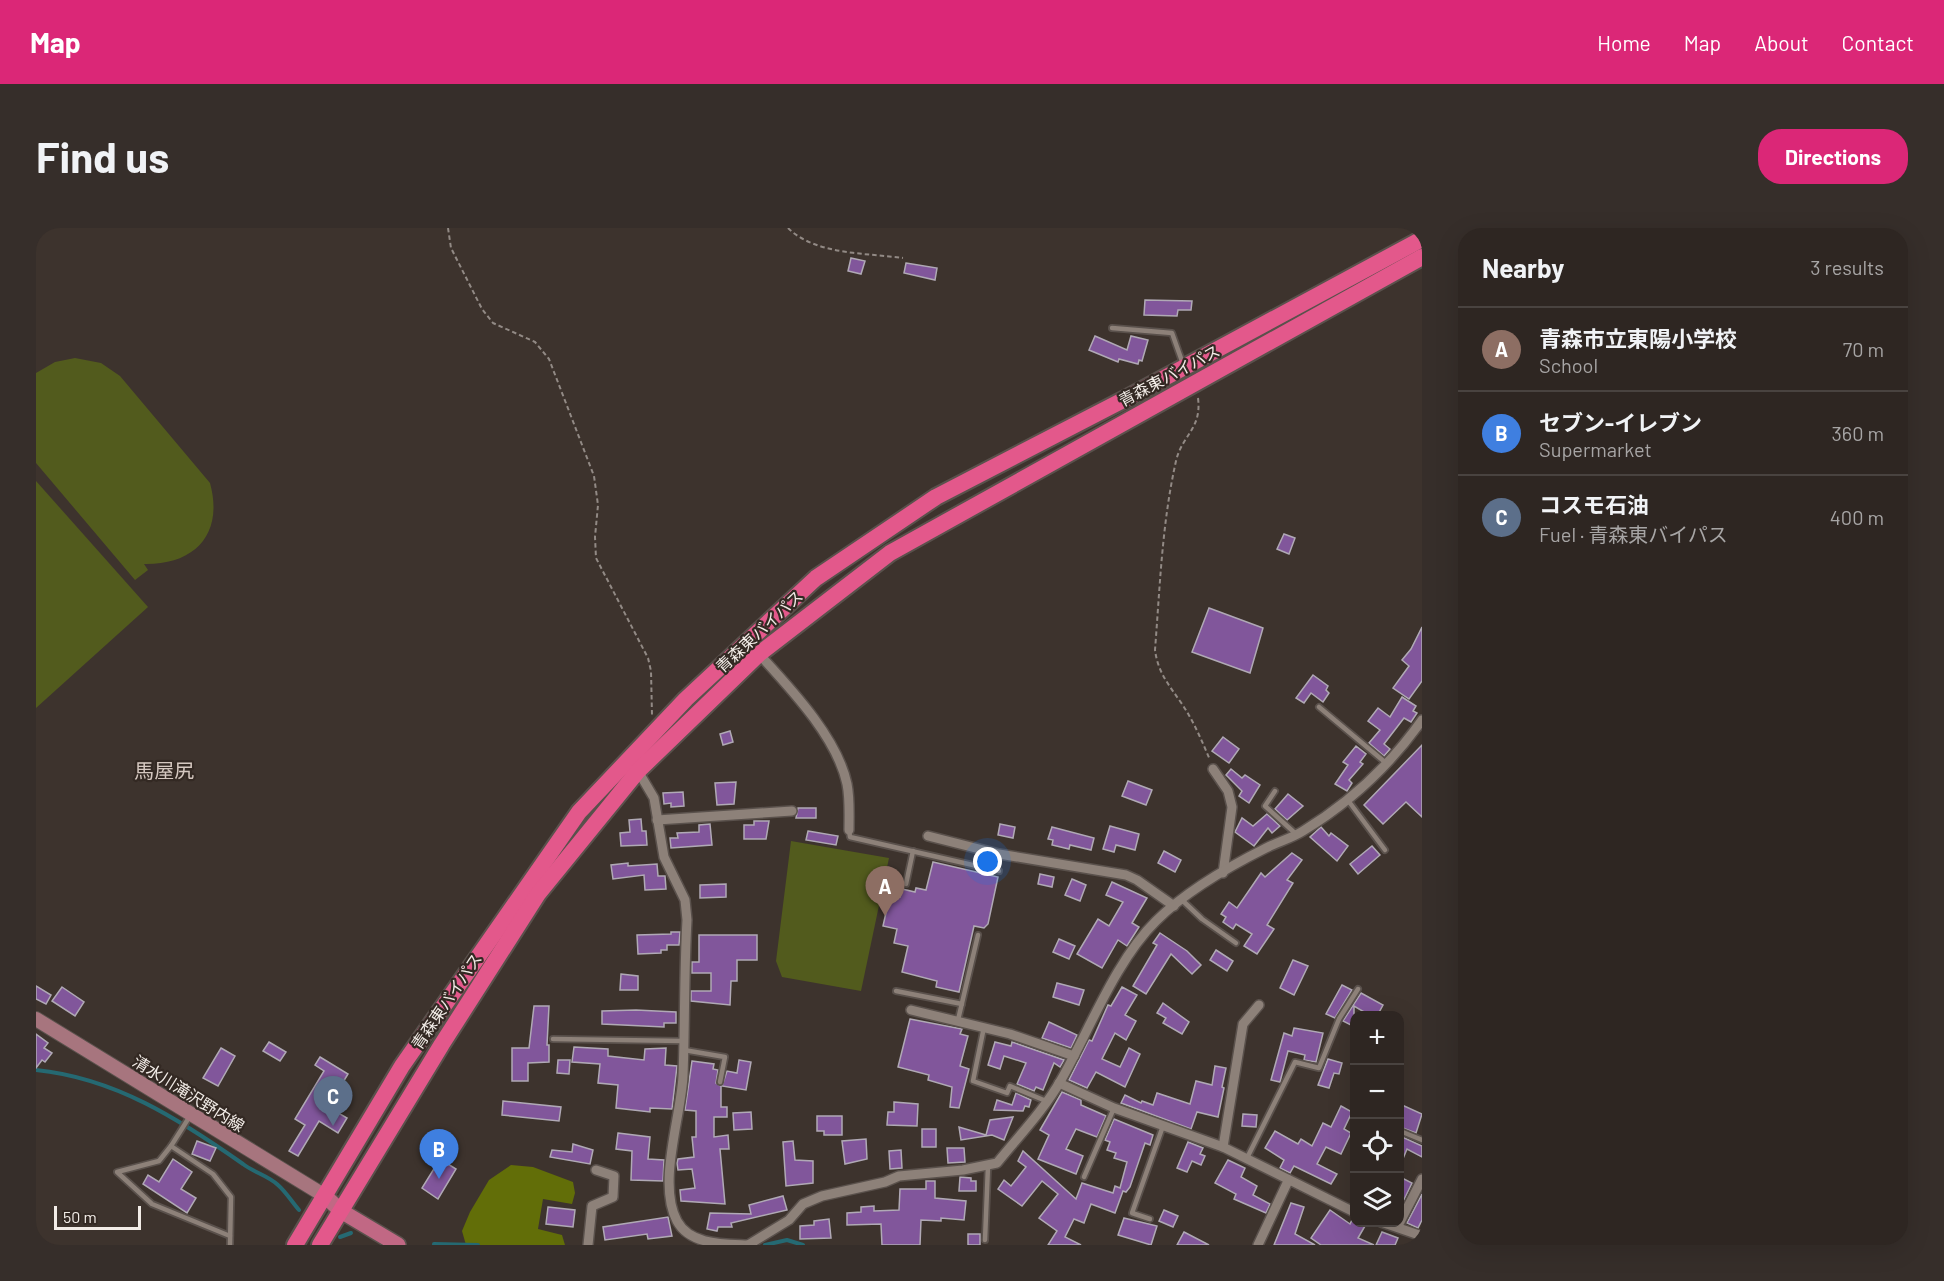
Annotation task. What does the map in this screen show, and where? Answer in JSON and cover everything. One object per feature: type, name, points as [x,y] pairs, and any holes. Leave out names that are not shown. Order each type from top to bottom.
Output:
[{"type":"highway","name":"青森東バイパス","points":[[295,1245],[402,1066],[579,812],[652,733],[816,578],[936,497],[1422,239]]},
{"type":"highway","name":"青森東バイパス","points":[[320,1245],[442,1044],[538,894],[638,771],[759,654],[890,553],[1422,257]]},
{"type":"main road","name":"清水川滝沢野内線","points":[[36,1019],[189,1118],[325,1196]]},
{"type":"main road","points":[[325,1196],[341,1211],[398,1245]]},
{"type":"street","points":[[759,654],[795,694],[838,759],[848,788],[849,830]]},
{"type":"street","points":[[638,771],[654,798],[664,857],[685,900],[687,920],[680,1104],[670,1156],[671,1207],[677,1222],[694,1239],[720,1244],[747,1245],[789,1220],[802,1204],[822,1196],[885,1182],[899,1176],[997,1163],[1059,1083],[1130,952],[1153,923],[1182,900],[1223,873],[1265,848],[1296,834],[1346,798],[1387,764],[1422,720]]},
{"type":"street","points":[[1213,769],[1228,790],[1232,807],[1223,873]]},
{"type":"street","points":[[657,820],[792,811]]},
{"type":"street","points":[[928,836],[999,854],[1126,875],[1174,906]]},
{"type":"street","points":[[1222,1148],[1243,1024],[1259,1005]]},
{"type":"street","points":[[911,1010],[984,1027],[1074,1056]]},
{"type":"street","points":[[1059,1083],[1114,1108],[1222,1148],[1350,1210]]},
{"type":"street","points":[[588,1245],[592,1206],[613,1197],[614,1176],[596,1170]]},
{"type":"street","points":[[1404,1213],[1422,1179]]},
{"type":"street","points":[[1258,1245],[1288,1181]]},
{"type":"street","points":[[1404,1227],[1422,1236]]},
{"type":"street","points":[[686,1245],[694,1239]]},
{"type":"lane","points":[[1112,328],[1172,333],[1184,367],[1194,384]]},
{"type":"lane","points":[[1319,707],[1387,764]]},
{"type":"lane","points":[[1275,791],[1265,806],[1296,834]]},
{"type":"lane","points":[[1346,798],[1385,850]]},
{"type":"lane","points":[[849,830],[850,837],[999,871]]},
{"type":"lane","points":[[906,884],[914,851]]},
{"type":"lane","points":[[1182,900],[1202,919],[1236,943]]},
{"type":"lane","points":[[958,1020],[978,935]]},
{"type":"lane","points":[[1246,1160],[1295,1062],[1319,1068],[1339,1019],[1358,989]]},
{"type":"lane","points":[[896,991],[962,1004]]},
{"type":"lane","points":[[984,1027],[973,1081],[1007,1093],[1010,1086],[1046,1101]]},
{"type":"lane","points":[[553,1039],[683,1045],[725,1058],[720,1082]]},
{"type":"lane","points":[[1084,1177],[1114,1108]]},
{"type":"lane","points":[[189,1118],[159,1161],[117,1172],[153,1204],[230,1236]]},
{"type":"lane","points":[[1150,1219],[1132,1212],[1163,1126]]},
{"type":"lane","points":[[1404,1133],[1422,1140]]},
{"type":"lane","points":[[171,1146],[213,1174],[231,1197],[230,1245]]},
{"type":"lane","points":[[985,1240],[988,1166]]},
{"type":"path","points":[[448,228],[452,248],[482,309],[493,323],[535,342],[549,359],[594,476],[598,505],[596,558],[648,658],[651,671],[652,733]]},
{"type":"path","points":[[788,228],[806,241],[822,246],[903,258]]},
{"type":"path","points":[[1194,384],[1200,415],[1177,459],[1162,541],[1155,650],[1157,665],[1165,683],[1193,724],[1213,769]]},
{"type":"green space","points":[[75,358],[101,363],[120,376],[210,483],[213,517],[209,531],[201,543],[178,559],[144,564],[148,570],[135,580],[36,463],[36,373],[55,362]]},
{"type":"green space","points":[[36,481],[148,607],[36,708]]},
{"type":"green space","points":[[791,841],[889,858],[861,991],[782,977],[776,961]]},
{"type":"green space","points":[[511,1165],[533,1167],[573,1182],[575,1193],[572,1204],[543,1199],[538,1229],[562,1235],[565,1245],[466,1245],[462,1231],[470,1212],[489,1180]]},
{"type":"building","points":[[851,258],[865,261],[861,274],[848,271]]},
{"type":"building","points":[[906,263],[937,268],[935,280],[904,273]]},
{"type":"building","points":[[1145,300],[1192,301],[1191,310],[1178,310],[1177,316],[1144,315]]},
{"type":"building","points":[[1095,336],[1127,350],[1131,336],[1148,340],[1142,361],[1139,360],[1138,364],[1119,359],[1118,362],[1089,350]]},
{"type":"building","points":[[1284,534],[1295,538],[1289,554],[1277,549]]},
{"type":"building","points":[[1209,608],[1263,628],[1250,673],[1192,652]]},
{"type":"building","points":[[1422,627],[1422,681],[1409,699],[1393,688],[1409,666],[1402,660],[1411,649]]},
{"type":"building","points":[[1313,675],[1328,686],[1326,690],[1329,693],[1323,702],[1311,693],[1304,703],[1296,698]]},
{"type":"building","points":[[1402,697],[1416,706],[1413,711],[1417,713],[1411,722],[1404,718],[1384,744],[1390,749],[1384,756],[1369,743],[1380,730],[1368,721],[1378,708],[1390,717]]},
{"type":"building","points":[[730,731],[733,742],[723,745],[720,734]]},
{"type":"building","points":[[1223,737],[1239,749],[1229,763],[1212,751]]},
{"type":"building","points":[[1422,745],[1422,817],[1406,802],[1383,824],[1364,805]]},
{"type":"building","points":[[1356,746],[1366,754],[1360,762],[1363,764],[1349,780],[1352,783],[1347,791],[1335,784],[1348,765],[1343,762]]},
{"type":"building","points":[[1231,769],[1242,778],[1245,775],[1260,785],[1249,803],[1239,796],[1242,791],[1226,775]]},
{"type":"building","points":[[1128,781],[1152,790],[1146,805],[1122,796]]},
{"type":"building","points":[[736,782],[734,804],[717,805],[715,783]]},
{"type":"building","points":[[683,792],[684,806],[671,807],[671,803],[664,804],[663,793]]},
{"type":"building","points":[[1288,794],[1303,806],[1287,820],[1275,809]]},
{"type":"building","points":[[798,808],[816,808],[816,818],[796,818]]},
{"type":"building","points":[[1267,814],[1280,826],[1272,833],[1268,828],[1254,846],[1235,832],[1242,818],[1253,826]]},
{"type":"building","points":[[641,819],[642,831],[646,831],[647,845],[621,846],[620,833],[630,832],[629,820]]},
{"type":"building","points":[[754,821],[769,821],[766,839],[744,839],[744,825],[754,825]]},
{"type":"building","points":[[710,824],[712,845],[671,848],[670,838],[678,838],[677,833],[699,832],[699,825]]},
{"type":"building","points":[[1000,824],[1015,827],[1013,838],[998,835]]},
{"type":"building","points":[[1110,826],[1139,834],[1135,850],[1116,845],[1114,852],[1103,849]]},
{"type":"building","points":[[1052,827],[1094,838],[1091,850],[1070,845],[1069,849],[1052,845],[1053,840],[1048,839]]},
{"type":"building","points":[[1321,827],[1329,836],[1331,833],[1348,846],[1337,861],[1310,837]]},
{"type":"building","points":[[808,831],[838,836],[836,845],[806,840]]},
{"type":"building","points":[[1372,846],[1380,855],[1358,874],[1350,864]]},
{"type":"building","points":[[1164,851],[1181,860],[1175,872],[1158,863]]},
{"type":"building","points":[[1292,853],[1302,860],[1287,880],[1293,883],[1267,925],[1274,929],[1257,954],[1244,946],[1252,934],[1236,924],[1233,929],[1223,922],[1226,917],[1221,914],[1229,902],[1237,908],[1261,873],[1265,877]]},
{"type":"building","points":[[933,862],[998,877],[988,924],[984,928],[974,926],[959,992],[936,987],[937,981],[902,972],[908,946],[894,943],[897,929],[883,926],[890,895],[900,897],[902,889],[915,892],[916,888],[926,890]]},
{"type":"building","points":[[628,863],[628,866],[657,864],[658,876],[665,876],[666,889],[645,890],[644,875],[613,879],[611,865]]},
{"type":"building","points":[[1040,874],[1054,877],[1052,887],[1038,884]]},
{"type":"building","points":[[1072,879],[1086,885],[1080,901],[1065,895]]},
{"type":"building","points":[[1112,882],[1147,898],[1132,923],[1139,927],[1127,946],[1118,940],[1102,968],[1077,954],[1098,919],[1109,926],[1123,902],[1106,895]]},
{"type":"building","points":[[726,884],[726,897],[700,898],[700,885]]},
{"type":"building","points":[[671,932],[680,932],[679,945],[667,945],[667,950],[661,950],[661,953],[638,954],[637,935],[671,934]]},
{"type":"building","points":[[1160,933],[1187,951],[1201,965],[1192,974],[1171,954],[1146,994],[1133,986],[1157,945],[1153,943]]},
{"type":"building","points":[[699,935],[757,935],[757,960],[737,960],[737,981],[731,981],[730,1005],[691,1001],[691,991],[711,991],[711,973],[692,973],[692,962],[699,962]]},
{"type":"building","points":[[1059,939],[1075,946],[1069,959],[1053,952]]},
{"type":"building","points":[[1216,950],[1233,961],[1227,971],[1210,960]]},
{"type":"building","points":[[1293,960],[1308,966],[1294,995],[1280,988]]},
{"type":"building","points":[[621,974],[638,976],[638,990],[620,990]]},
{"type":"building","points":[[1057,983],[1084,990],[1079,1005],[1053,997]]},
{"type":"building","points":[[1342,985],[1352,990],[1335,1018],[1326,1014]]},
{"type":"building","points":[[36,986],[51,995],[46,1004],[36,999]]},
{"type":"building","points":[[62,987],[84,1002],[75,1016],[52,1001]]},
{"type":"building","points":[[1122,987],[1137,995],[1125,1015],[1136,1021],[1126,1040],[1115,1033],[1102,1059],[1120,1067],[1129,1048],[1140,1054],[1125,1087],[1096,1072],[1087,1088],[1069,1080],[1089,1040],[1092,1041],[1108,1005],[1111,1006]]},
{"type":"building","points":[[1361,993],[1383,1005],[1380,1011],[1362,1011],[1354,1006],[1354,1011],[1350,1011],[1350,1024],[1343,1021]]},
{"type":"building","points":[[1163,1003],[1189,1022],[1182,1034],[1163,1023],[1166,1018],[1157,1013]]},
{"type":"building","points":[[534,1006],[549,1006],[547,1045],[549,1045],[549,1062],[528,1063],[528,1081],[512,1081],[512,1048],[529,1048]]},
{"type":"building","points":[[602,1011],[676,1012],[676,1023],[664,1023],[664,1027],[602,1024]]},
{"type":"building","points":[[910,1019],[962,1029],[960,1034],[968,1036],[960,1066],[969,1069],[959,1108],[950,1107],[952,1087],[928,1080],[929,1075],[898,1067]]},
{"type":"building","points":[[1049,1022],[1077,1035],[1071,1048],[1042,1038]]},
{"type":"building","points":[[1294,1028],[1323,1033],[1316,1062],[1304,1060],[1305,1055],[1288,1051],[1280,1082],[1271,1080],[1284,1033],[1292,1036]]},
{"type":"building","points":[[36,1034],[48,1043],[44,1048],[52,1053],[36,1068]]},
{"type":"building","points":[[269,1042],[286,1052],[280,1061],[263,1051]]},
{"type":"building","points":[[995,1042],[1011,1046],[1012,1042],[1064,1060],[1060,1067],[1054,1063],[1043,1090],[1036,1087],[1034,1091],[1017,1084],[1026,1063],[1004,1056],[1000,1069],[988,1065]]},
{"type":"building","points":[[574,1047],[608,1049],[608,1056],[644,1060],[645,1049],[666,1048],[665,1065],[677,1066],[672,1109],[650,1108],[650,1112],[616,1108],[618,1085],[598,1083],[600,1064],[572,1062]]},
{"type":"building","points":[[221,1048],[235,1056],[218,1086],[203,1078]]},
{"type":"building","points":[[320,1057],[348,1074],[328,1107],[347,1118],[338,1133],[319,1121],[298,1156],[289,1151],[305,1125],[295,1119],[324,1071],[315,1065]]},
{"type":"building","points":[[1328,1059],[1342,1063],[1339,1074],[1334,1073],[1329,1088],[1318,1085]]},
{"type":"building","points":[[558,1060],[570,1060],[569,1074],[557,1073]]},
{"type":"building","points":[[739,1060],[751,1062],[746,1090],[722,1086],[727,1071],[737,1073]]},
{"type":"building","points":[[692,1061],[714,1064],[713,1069],[718,1070],[716,1083],[721,1086],[721,1107],[727,1107],[727,1117],[714,1117],[714,1137],[728,1135],[729,1149],[720,1149],[725,1204],[681,1201],[680,1190],[695,1188],[692,1169],[678,1170],[677,1163],[678,1159],[694,1157],[692,1137],[696,1137],[696,1111],[685,1110]]},
{"type":"building","points":[[1215,1066],[1226,1068],[1218,1117],[1197,1112],[1191,1129],[1121,1103],[1125,1095],[1141,1103],[1142,1101],[1153,1105],[1157,1093],[1190,1104],[1196,1081],[1212,1085]]},
{"type":"building","points":[[1062,1092],[1081,1100],[1081,1105],[1106,1116],[1097,1137],[1076,1129],[1066,1149],[1083,1156],[1076,1174],[1038,1159],[1049,1135],[1040,1130]]},
{"type":"building","points":[[1016,1093],[1031,1100],[1029,1107],[1025,1106],[1023,1111],[994,1110],[997,1100],[1012,1105]]},
{"type":"building","points":[[503,1101],[561,1107],[559,1121],[502,1115]]},
{"type":"building","points":[[894,1102],[918,1104],[917,1126],[887,1125],[888,1112],[894,1112]]},
{"type":"building","points":[[1341,1106],[1350,1111],[1344,1129],[1350,1132],[1350,1135],[1341,1154],[1326,1147],[1317,1164],[1337,1174],[1331,1184],[1294,1166],[1290,1173],[1280,1168],[1284,1160],[1265,1148],[1275,1131],[1298,1144],[1301,1139],[1312,1146],[1323,1123],[1331,1127]]},
{"type":"building","points":[[1404,1106],[1422,1114],[1416,1133],[1404,1128]]},
{"type":"building","points":[[751,1112],[752,1129],[734,1130],[733,1113]]},
{"type":"building","points":[[1243,1114],[1257,1115],[1256,1127],[1242,1126]]},
{"type":"building","points":[[817,1116],[842,1116],[842,1135],[824,1135],[824,1131],[817,1131]]},
{"type":"building","points":[[1013,1117],[1004,1140],[992,1135],[961,1140],[959,1127],[986,1135],[990,1120]]},
{"type":"building","points":[[1114,1119],[1153,1135],[1150,1145],[1145,1143],[1130,1187],[1126,1192],[1123,1191],[1115,1213],[1091,1204],[1084,1223],[1074,1219],[1065,1237],[1081,1245],[1048,1245],[1057,1231],[1039,1218],[1058,1194],[1042,1181],[1022,1206],[998,1189],[1004,1180],[1011,1186],[1026,1167],[1018,1161],[1023,1151],[1076,1199],[1082,1183],[1113,1193],[1115,1186],[1120,1188],[1127,1162],[1114,1158],[1116,1153],[1107,1150],[1110,1142],[1105,1140]]},
{"type":"building","points":[[922,1129],[936,1129],[936,1147],[922,1147]]},
{"type":"building","points":[[618,1133],[650,1137],[648,1159],[664,1160],[663,1181],[631,1180],[632,1151],[616,1149]]},
{"type":"building","points":[[1404,1138],[1422,1146],[1422,1157],[1407,1149],[1404,1156]]},
{"type":"building","points":[[866,1139],[867,1159],[845,1164],[842,1141]]},
{"type":"building","points":[[197,1141],[216,1148],[210,1161],[192,1154]]},
{"type":"building","points":[[793,1141],[795,1160],[813,1161],[813,1183],[786,1186],[783,1142]]},
{"type":"building","points":[[1188,1142],[1203,1148],[1200,1154],[1205,1156],[1201,1165],[1192,1161],[1187,1172],[1177,1168]]},
{"type":"building","points":[[573,1144],[593,1150],[590,1164],[550,1157],[552,1150],[572,1152]]},
{"type":"building","points":[[947,1148],[964,1148],[965,1162],[948,1163]]},
{"type":"building","points":[[901,1150],[902,1168],[890,1169],[889,1151]]},
{"type":"building","points":[[173,1159],[192,1172],[181,1189],[196,1198],[187,1213],[143,1184],[148,1175],[159,1182]]},
{"type":"building","points":[[440,1159],[456,1169],[438,1199],[422,1188]]},
{"type":"building","points":[[1228,1160],[1245,1168],[1241,1177],[1257,1186],[1253,1195],[1270,1204],[1266,1213],[1234,1199],[1236,1194],[1215,1183]]},
{"type":"building","points":[[960,1177],[976,1181],[976,1191],[959,1191]]},
{"type":"building","points":[[1404,1179],[1412,1183],[1404,1200]]},
{"type":"building","points":[[926,1181],[935,1181],[935,1198],[966,1201],[964,1220],[941,1218],[941,1221],[921,1220],[920,1245],[882,1245],[881,1224],[847,1225],[847,1213],[861,1212],[861,1207],[874,1206],[874,1211],[899,1210],[900,1189],[926,1189]]},
{"type":"building","points":[[1422,1194],[1422,1220],[1418,1228],[1407,1223]]},
{"type":"building","points":[[783,1196],[787,1210],[731,1223],[732,1227],[718,1227],[717,1231],[707,1229],[710,1213],[751,1214],[749,1205]]},
{"type":"building","points":[[1291,1203],[1304,1207],[1295,1234],[1315,1245],[1274,1245]]},
{"type":"building","points":[[548,1207],[575,1210],[573,1227],[546,1224]]},
{"type":"building","points":[[1164,1210],[1178,1216],[1173,1227],[1159,1221]]},
{"type":"building","points":[[1330,1210],[1350,1224],[1350,1227],[1364,1227],[1358,1238],[1374,1245],[1321,1245],[1311,1238]]},
{"type":"building","points":[[668,1217],[672,1236],[648,1239],[647,1234],[605,1240],[603,1227]]},
{"type":"building","points":[[1124,1218],[1157,1226],[1151,1245],[1118,1235]]},
{"type":"building","points":[[829,1219],[831,1238],[800,1239],[800,1226],[814,1225],[814,1221]]},
{"type":"building","points":[[1184,1232],[1209,1245],[1177,1245]]},
{"type":"building","points":[[1382,1232],[1398,1238],[1395,1245],[1376,1245]]},
{"type":"building","points":[[968,1234],[980,1234],[980,1245],[968,1245]]},
{"type":"waterway","points":[[36,1070],[65,1074],[93,1082],[145,1103],[195,1131],[247,1167],[274,1182],[299,1210]]},
{"type":"waterway","points":[[340,1237],[351,1233]]},
{"type":"waterway","points":[[765,1245],[787,1240],[803,1245]]},
{"type":"waterway","points":[[434,1244],[478,1245]]},
{"type":"place","name":"青森市立東陽小学校","points":[[885,916]]},
{"type":"place","name":"コスモ石油","points":[[333,1126]]},
{"type":"place","name":"セブン-イレブン","points":[[439,1179]]},
{"type":"district","name":"馬屋尻","points":[[164,770]]}]
